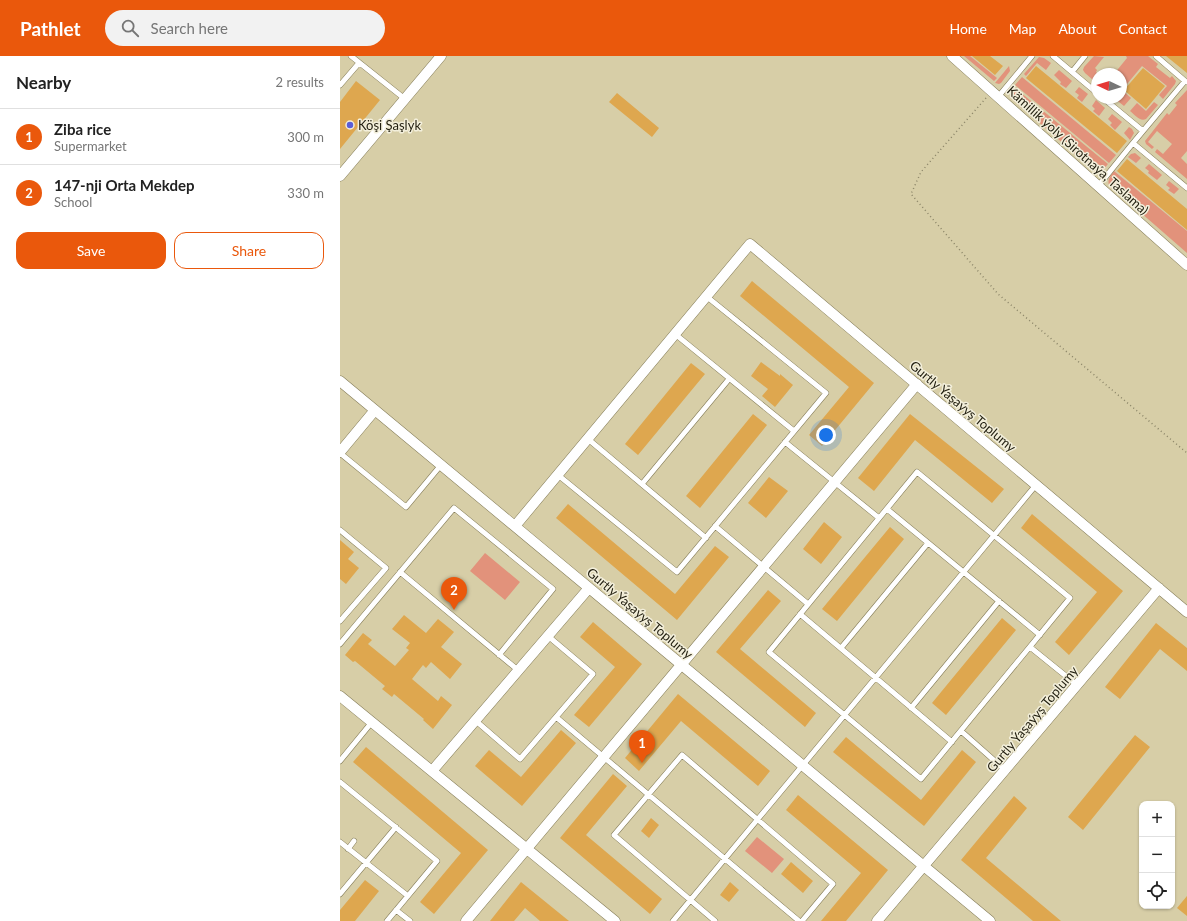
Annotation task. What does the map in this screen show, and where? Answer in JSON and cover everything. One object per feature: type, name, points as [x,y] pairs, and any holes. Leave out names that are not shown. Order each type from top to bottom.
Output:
[{"type":"street","points":[[340,176],[441,56]]},
{"type":"street","name":"Kämillik ýoly (Sirotnaýa, Taslama)","points":[[952,56],[1187,264]]},
{"type":"street","name":"Gurtly Ýaşaýyş Toplumy","points":[[706,296],[750,244],[1187,612]]},
{"type":"street","points":[[515,526],[706,296]]},
{"type":"street","name":"Gurtly Ýaşaýyş Toplumy","points":[[340,381],[990,921]]},
{"type":"street","points":[[466,921],[917,384]]},
{"type":"street","points":[[340,453],[375,410]]},
{"type":"street","points":[[432,772],[589,588]]},
{"type":"street","name":"Gurtly Ýaşaýyş Toplumy","points":[[877,921],[1159,588]]},
{"type":"street","points":[[340,696],[615,921]]},
{"type":"lane","points":[[351,56],[405,99]]},
{"type":"lane","points":[[996,94],[1032,56]]},
{"type":"lane","points":[[1053,56],[1091,88]]},
{"type":"lane","points":[[1072,72],[1085,56]]},
{"type":"lane","points":[[1099,185],[1186,81],[1156,56]]},
{"type":"lane","points":[[340,85],[359,63]]},
{"type":"lane","points":[[1110,104],[1143,131]]},
{"type":"lane","points":[[1133,143],[1187,188]]},
{"type":"lane","points":[[558,475],[677,572],[794,432],[826,393],[706,296]]},
{"type":"lane","points":[[675,334],[794,432]]},
{"type":"lane","points":[[642,484],[729,379]]},
{"type":"lane","points":[[588,439],[706,538]]},
{"type":"lane","points":[[785,442],[879,518]]},
{"type":"lane","points":[[340,453],[406,507],[441,465]]},
{"type":"lane","points":[[918,472],[1070,598],[921,779],[769,652],[879,518],[918,472]]},
{"type":"lane","points":[[673,921],[1036,485]]},
{"type":"lane","points":[[340,644],[454,508],[553,589],[500,655]]},
{"type":"lane","points":[[887,508],[1040,635]]},
{"type":"lane","points":[[715,526],[808,604]]},
{"type":"lane","points":[[340,530],[386,568],[340,621]]},
{"type":"lane","points":[[841,648],[928,542]]},
{"type":"lane","points":[[400,572],[518,671]]},
{"type":"lane","points":[[912,708],[999,601]]},
{"type":"lane","points":[[800,614],[952,742]]},
{"type":"lane","points":[[476,721],[520,759],[593,674],[548,636]]},
{"type":"lane","points":[[1030,647],[1077,685]]},
{"type":"lane","points":[[556,717],[798,921]]},
{"type":"lane","points":[[340,761],[372,722]]},
{"type":"lane","points":[[961,731],[1005,770]]},
{"type":"lane","points":[[715,921],[614,835],[682,755],[834,884],[802,921]]},
{"type":"lane","points":[[340,782],[437,861],[387,921]]},
{"type":"lane","points":[[340,894],[396,827]]},
{"type":"lane","points":[[348,849],[354,841]]},
{"type":"lane","points":[[340,842],[408,896]]},
{"type":"lane","points":[[396,910],[410,921]]},
{"type":"path","points":[[996,94],[921,172],[911,194],[998,294],[1187,453]]},
{"type":"shaded area","points":[[964,56],[970,56],[997,78],[994,81]]},
{"type":"shaded area","points":[[1094,56],[1104,57],[1095,68],[1091,68],[1091,78],[1083,70]]},
{"type":"shaded area","points":[[1126,56],[1148,56],[1158,64],[1156,67],[1170,78],[1172,76],[1176,81],[1175,84],[1163,99],[1159,95],[1167,86],[1142,66],[1127,84],[1127,68],[1119,68],[1127,58]]},
{"type":"shaded area","points":[[1039,57],[1044,58],[1051,63],[1046,70],[1037,63],[1026,76],[1024,74]]},
{"type":"shaded area","points":[[1009,66],[1010,71],[1001,83],[995,83]]},
{"type":"shaded area","points":[[1059,70],[1072,81],[1066,88],[1060,84],[1061,82],[1054,75]]},
{"type":"shaded area","points":[[1022,77],[1116,155],[1109,163],[1015,85]]},
{"type":"shaded area","points":[[1014,87],[1108,164],[1101,172],[1096,172],[1012,99],[1010,94]]},
{"type":"shaded area","points":[[1079,87],[1088,94],[1082,102],[1077,98],[1079,95],[1075,92]]},
{"type":"shaded area","points":[[1187,90],[1187,151],[1181,158],[1187,164],[1187,179],[1155,152],[1157,149],[1163,154],[1172,144],[1157,131],[1148,142],[1154,147],[1152,149],[1146,144],[1145,141],[1167,113],[1169,115],[1177,105],[1175,103]]},
{"type":"shaded area","points":[[1127,94],[1131,98],[1127,103]]},
{"type":"shaded area","points":[[1154,102],[1158,105],[1144,120],[1140,119],[1130,111],[1137,103],[1146,111]]},
{"type":"shaded area","points":[[1093,104],[1100,104],[1105,108],[1099,116],[1093,111],[1095,109],[1092,106]]},
{"type":"shaded area","points":[[1112,114],[1122,122],[1115,130],[1110,125],[1112,123],[1108,119]]},
{"type":"shaded area","points":[[1129,127],[1134,133],[1130,140],[1124,133]]},
{"type":"shaded area","points":[[1135,153],[1141,158],[1136,163],[1128,157]]},
{"type":"shaded area","points":[[1149,164],[1162,175],[1157,180],[1148,173],[1149,171],[1145,168]]},
{"type":"shaded area","points":[[1114,171],[1187,231],[1187,253],[1109,185],[1109,179]]},
{"type":"shaded area","points":[[1169,181],[1179,189],[1174,194],[1168,190],[1170,188],[1166,185]]},
{"type":"shaded area","points":[[485,553],[520,582],[505,600],[470,571]]},
{"type":"shaded area","points":[[757,837],[784,859],[772,873],[745,851]]},
{"type":"building","points":[[972,56],[990,56],[1003,66],[995,75]]},
{"type":"building","points":[[1166,56],[1187,56],[1187,73]]},
{"type":"building","points":[[1036,66],[1127,141],[1117,153],[1026,78]]},
{"type":"building","points":[[1143,68],[1165,86],[1146,109],[1127,93],[1127,87]]},
{"type":"building","name":"Köşi Şaşlyk","points":[[356,81],[380,100],[340,149],[340,102]]},
{"type":"building","points":[[617,93],[659,128],[652,137],[609,102]]},
{"type":"building","points":[[1127,159],[1187,209],[1187,230],[1117,171]]},
{"type":"building","points":[[752,281],[874,383],[822,446],[809,435],[849,387],[740,296]]},
{"type":"building","points":[[761,362],[780,376],[780,374],[793,385],[775,407],[762,396],[768,389],[751,376]]},
{"type":"building","points":[[691,363],[705,374],[638,455],[625,444]]},
{"type":"building","points":[[753,414],[767,425],[700,508],[686,496]]},
{"type":"building","points":[[910,414],[1004,489],[992,503],[915,440],[874,491],[858,478]]},
{"type":"building","points":[[769,477],[788,491],[766,518],[748,503]]},
{"type":"building","points":[[568,504],[675,594],[715,546],[729,557],[677,620],[556,518]]},
{"type":"building","points":[[1032,514],[1123,591],[1069,655],[1055,642],[1097,592],[1021,528]]},
{"type":"building","points":[[824,522],[842,537],[821,564],[803,549]]},
{"type":"building","points":[[890,527],[904,539],[837,621],[822,609]]},
{"type":"building","points":[[340,540],[354,552],[348,559],[359,568],[346,584],[340,579]]},
{"type":"building","points":[[768,590],[781,601],[740,649],[816,713],[805,727],[716,652]]},
{"type":"building","points":[[404,615],[426,633],[438,619],[454,632],[441,647],[462,664],[450,679],[431,662],[426,668],[423,665],[412,679],[438,701],[441,696],[452,705],[433,729],[423,720],[424,719],[394,694],[392,697],[382,689],[385,686],[355,661],[353,662],[345,655],[363,633],[372,640],[368,644],[395,666],[409,650],[406,648],[410,643],[392,629]]},
{"type":"building","points":[[1002,618],[1016,630],[946,715],[932,703]]},
{"type":"building","points":[[593,622],[642,664],[589,727],[574,715],[615,667],[580,637]]},
{"type":"building","points":[[1156,623],[1187,648],[1187,671],[1160,649],[1120,699],[1105,687]]},
{"type":"building","points":[[678,694],[770,771],[758,786],[681,721],[639,771],[625,758]]},
{"type":"building","points":[[561,730],[576,743],[522,806],[475,766],[489,750],[521,777]]},
{"type":"building","points":[[1135,735],[1150,747],[1083,830],[1068,817]]},
{"type":"building","points":[[846,737],[921,800],[962,750],[976,762],[924,826],[833,752]]},
{"type":"building","points":[[366,747],[488,850],[434,914],[420,902],[461,853],[353,762]]},
{"type":"building","points":[[613,774],[627,786],[586,835],[662,899],[650,914],[560,838]]},
{"type":"building","points":[[798,795],[888,870],[846,921],[821,921],[861,873],[786,810]]},
{"type":"building","points":[[1014,796],[1027,808],[986,858],[1061,921],[1033,921],[961,860]]},
{"type":"building","points":[[651,818],[659,825],[649,838],[641,831]]},
{"type":"building","points":[[791,862],[813,881],[803,893],[781,874]]},
{"type":"building","points":[[365,880],[379,891],[355,921],[340,921],[340,910]]},
{"type":"building","points":[[521,882],[569,921],[540,921],[525,908],[514,921],[490,921]]},
{"type":"building","points":[[730,882],[739,890],[729,902],[720,895]]},
{"type":"building","points":[[1187,896],[1187,916],[1177,908]]},
{"type":"place","name":"Köşi Şaşlyk","points":[[350,125]]},
{"type":"place","name":"147-nji Orta Mekdep","points":[[454,610]]},
{"type":"place","name":"Ziba rice","points":[[642,763]]}]
